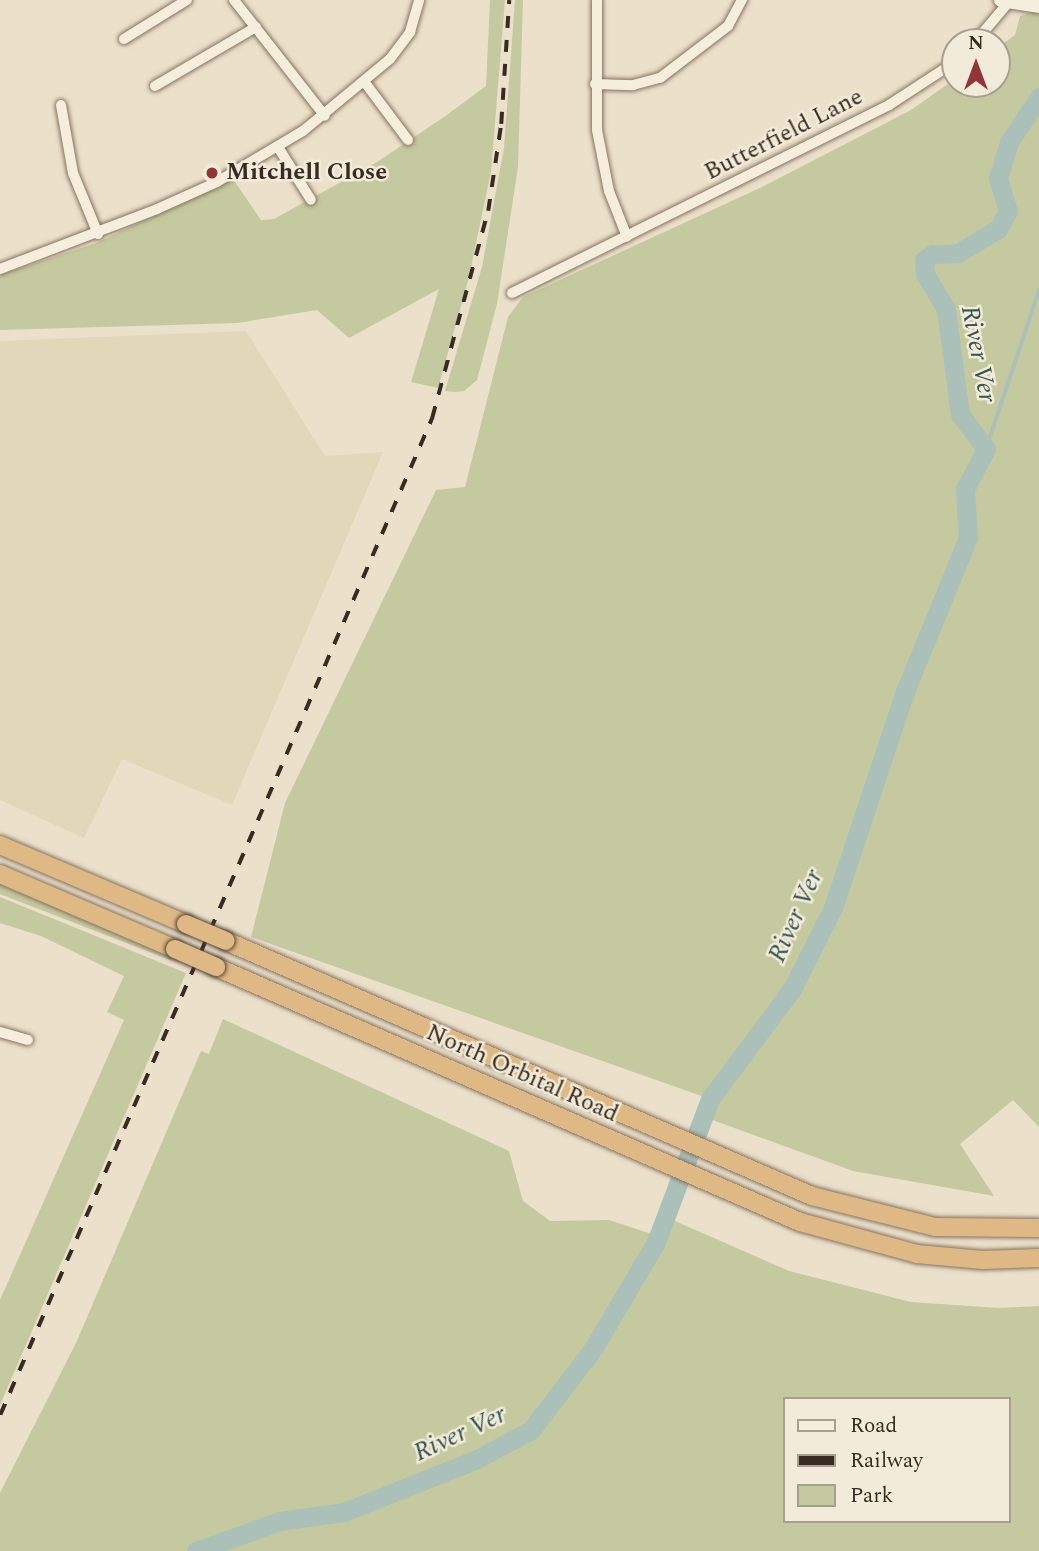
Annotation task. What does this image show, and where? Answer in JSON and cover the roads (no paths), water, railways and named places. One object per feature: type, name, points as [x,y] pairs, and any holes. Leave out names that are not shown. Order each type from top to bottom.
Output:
[{"type":"highway","name":"North Orbital Road","points":[[0,845],[811,1196],[892,1219],[964,1229],[1039,1228]]},
{"type":"highway","name":"North Orbital Road","points":[[0,874],[696,1177],[846,1238],[952,1258],[1039,1258]]},
{"type":"street","points":[[124,39],[187,0]]},
{"type":"street","points":[[234,0],[325,116]]},
{"type":"street","points":[[0,269],[98,234],[217,182],[278,147],[325,116],[366,84],[410,32],[419,0]]},
{"type":"street","points":[[597,0],[595,84],[602,160],[627,237]]},
{"type":"street","points":[[595,84],[633,85],[660,78],[728,26],[742,0]]},
{"type":"street","points":[[985,28],[1005,1],[1039,6]]},
{"type":"street","points":[[155,86],[256,27]]},
{"type":"street","name":"Butterfield Lane","points":[[512,293],[889,105],[941,71]]},
{"type":"street","points":[[366,84],[408,140]]},
{"type":"street","points":[[61,105],[73,173],[98,234]]},
{"type":"street","points":[[278,147],[311,200]]},
{"type":"street","points":[[0,1032],[28,1040]]},
{"type":"waterway","name":"River Ver","points":[[196,1551],[280,1521],[344,1512],[477,1459],[531,1430],[593,1349],[656,1242],[710,1099],[792,989],[833,908],[906,689],[968,538],[965,489],[986,449],[960,414],[946,309],[925,274],[924,260],[933,254],[958,253],[998,229],[1008,211],[998,178],[1009,142],[1039,97]]},
{"type":"waterway","points":[[986,449],[1039,291]]},
{"type":"railway","points":[[0,1415],[432,418],[488,211],[501,124],[509,0]]},
{"type":"place","name":"Mitchell Close","points":[[212,173]]}]
